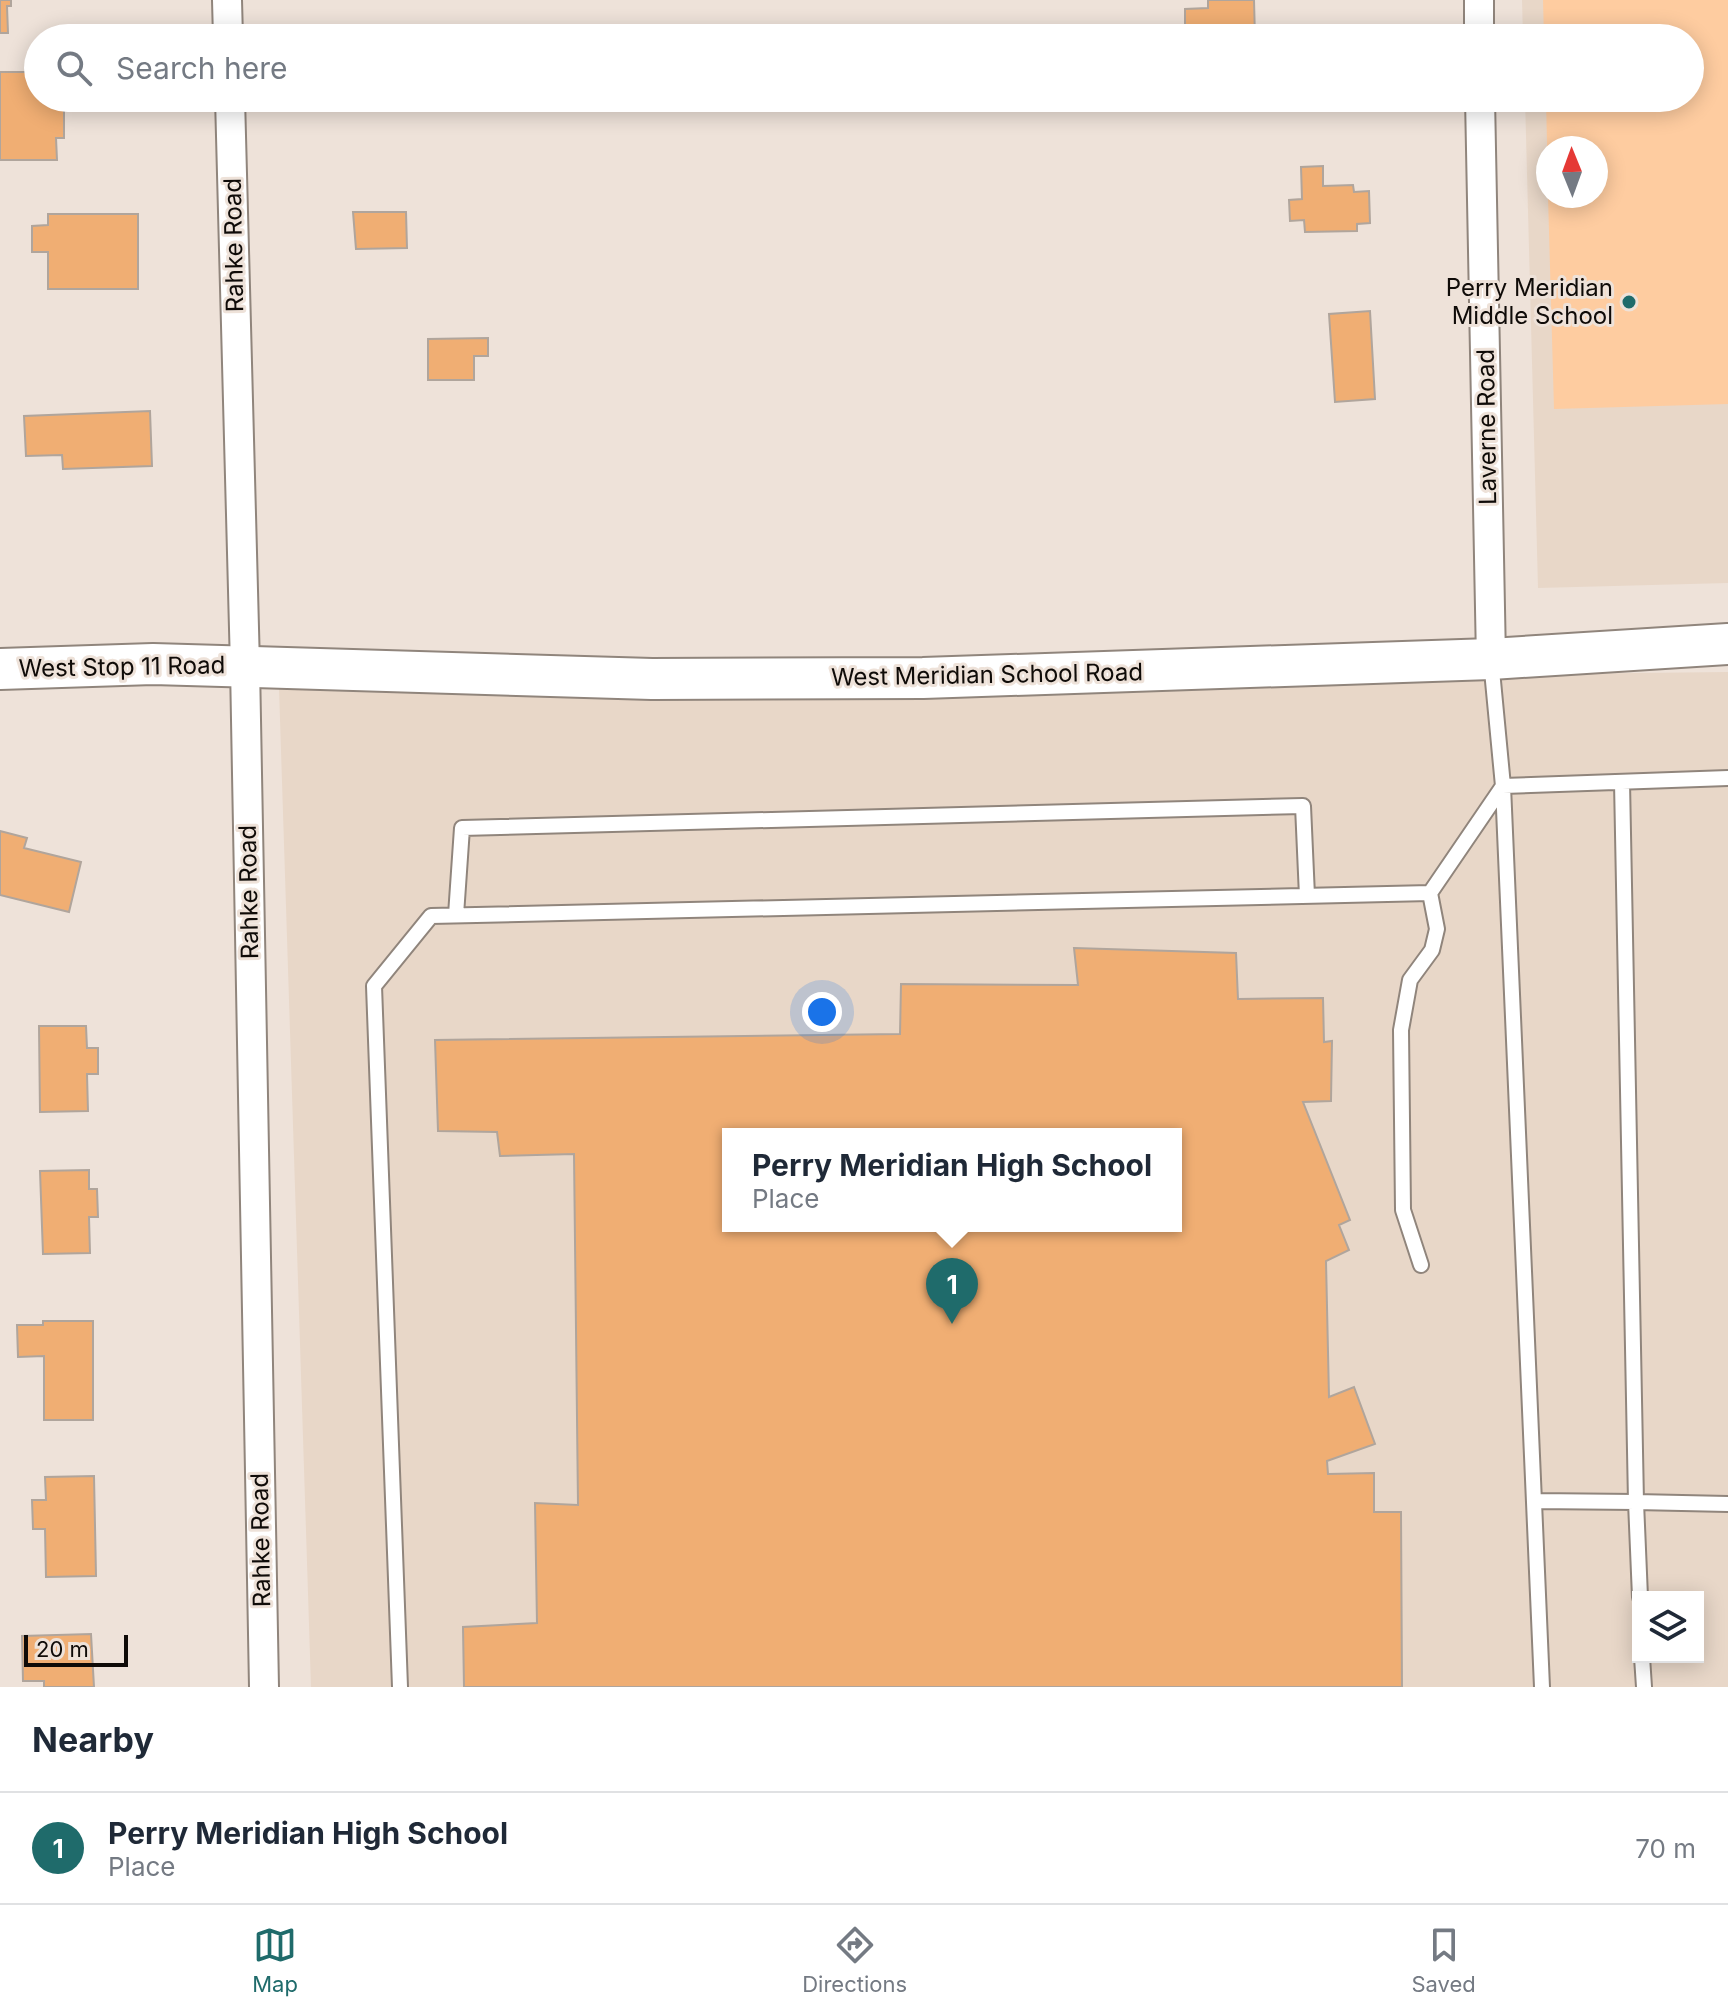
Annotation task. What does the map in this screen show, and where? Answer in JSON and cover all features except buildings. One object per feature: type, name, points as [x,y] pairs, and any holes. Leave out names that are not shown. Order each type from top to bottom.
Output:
[{"type":"main road","name":"West Meridian School Road","points":[[245,666],[534,677],[757,680],[954,677],[1491,659],[1728,644]]},
{"type":"main road","name":"West Stop 11 Road","points":[[0,669],[153,664],[245,666]]},
{"type":"street","points":[[227,0],[228,24]]},
{"type":"street","points":[[1479,0],[1479,24]]},
{"type":"street","name":"Rahke Road","points":[[230,112],[245,666],[264,1687]]},
{"type":"street","name":"Laverne Road","points":[[1480,112],[1491,659]]},
{"type":"lane","points":[[1491,659],[1503,786],[1542,1687]]},
{"type":"lane","points":[[1503,786],[1728,778]]},
{"type":"lane","points":[[1622,782],[1640,1591]]},
{"type":"lane","points":[[1421,1265],[1403,1210],[1401,1030],[1410,980],[1432,950],[1437,929],[1430,893],[1503,786]]},
{"type":"lane","points":[[456,915],[462,828],[1303,806],[1307,896]]},
{"type":"lane","points":[[400,1687],[374,986],[431,916],[1430,893]]},
{"type":"lane","points":[[1534,1501],[1728,1504]]},
{"type":"lane","points":[[1642,1663],[1644,1687]]},
{"type":"shaded area","name":"Perry Meridian Middle School","points":[[1522,0],[1728,0],[1728,583],[1538,588],[1525,112],[1704,112],[1704,24],[1523,24]]},
{"type":"shaded area","points":[[1543,0],[1728,0],[1728,404],[1554,409],[1548,208],[1608,208],[1608,136],[1547,136],[1546,112],[1704,112],[1704,24],[1544,24]]},
{"type":"shaded area","points":[[1728,672],[1728,1687],[311,1687],[279,688]]},
{"type":"place","name":"Perry Meridian Middle School","points":[[1629,302]]},
{"type":"place","name":"Perry Meridian High School","points":[[952,1324]]}]
